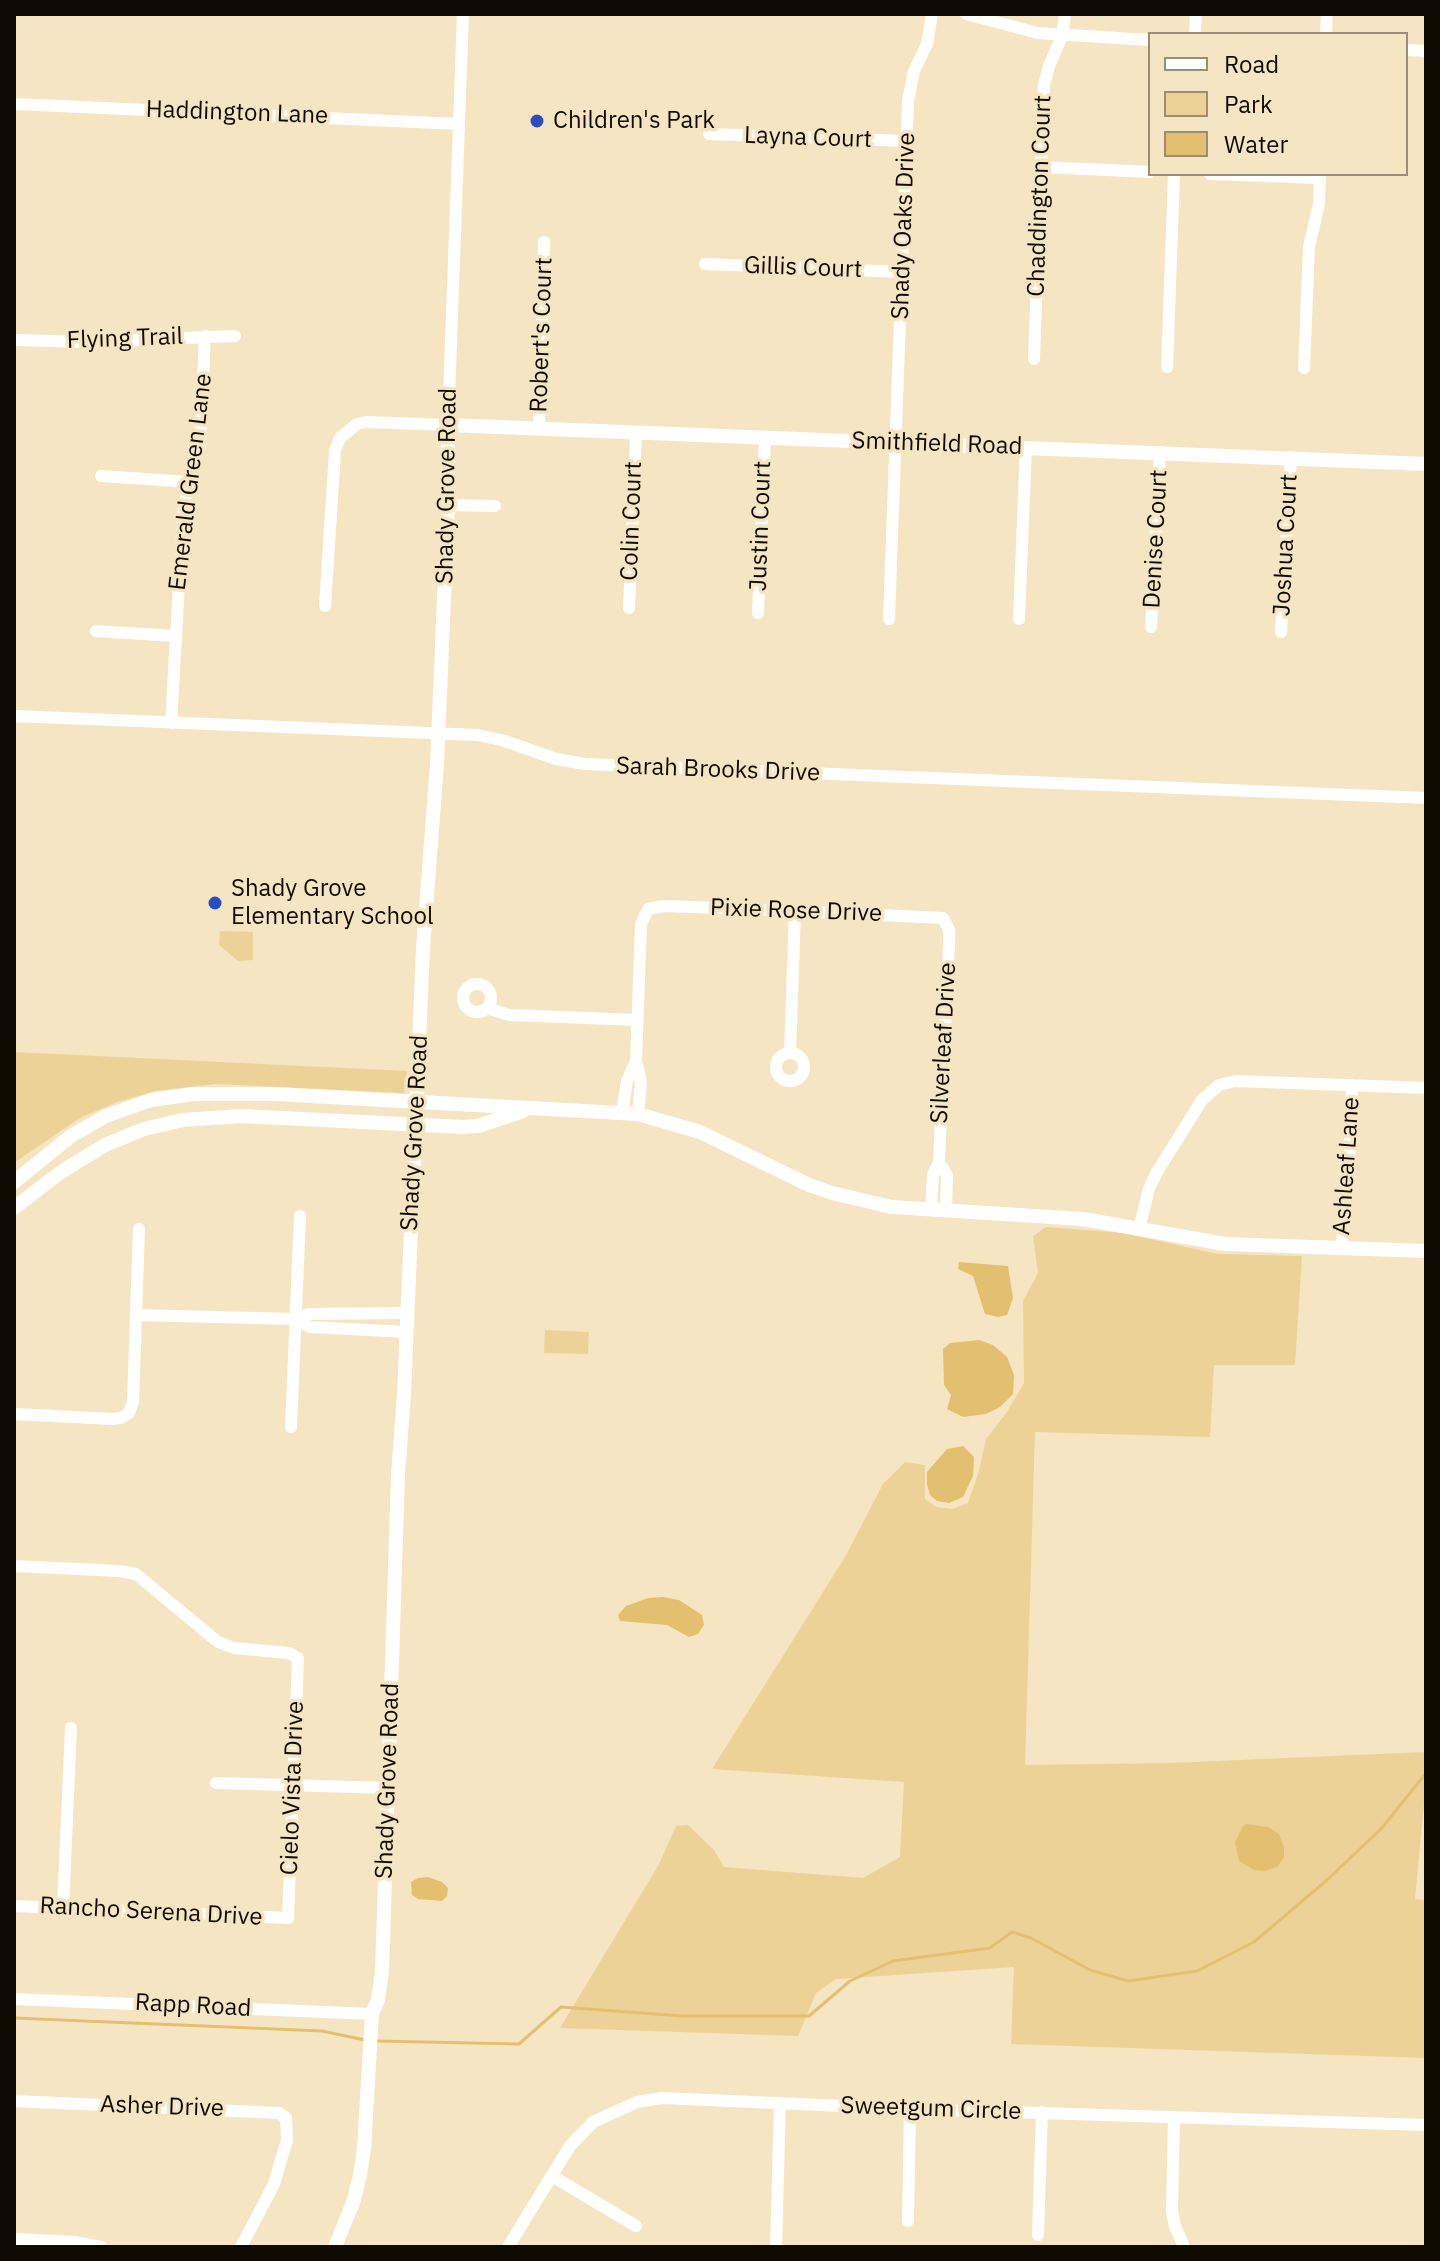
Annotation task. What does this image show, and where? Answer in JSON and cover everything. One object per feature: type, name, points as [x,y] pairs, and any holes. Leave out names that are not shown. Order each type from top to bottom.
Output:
[{"type":"main road","name":"Smithfield Road","points":[[448,425],[1426,464]]},
{"type":"main road","name":"Shady Grove Road","points":[[335,2247],[360,2175],[372,2022],[382,1972],[398,1475],[423,948],[438,733],[448,505],[448,425]]},
{"type":"main road","points":[[14,1182],[71,1136],[106,1116],[151,1100],[194,1094],[275,1094],[638,1114],[700,1132],[779,1172],[832,1193],[892,1207],[1083,1219],[1225,1244],[1426,1251]]},
{"type":"main road","points":[[14,1208],[61,1172],[105,1145],[144,1129],[173,1122],[241,1116],[478,1126],[533,1108]]},
{"type":"street","name":"Shady Grove Road","points":[[448,425],[463,14]]},
{"type":"street","name":"Shady Oaks Drive","points":[[889,619],[909,85],[927,44],[932,14]]},
{"type":"street","points":[[966,14],[1038,33],[1148,40]]},
{"type":"street","name":"Chaddington Court","points":[[1034,359],[1044,85],[1062,36],[1065,14]]},
{"type":"street","name":"Haddington Lane","points":[[14,104],[459,124]]},
{"type":"street","name":"Layna Court","points":[[709,134],[907,141]]},
{"type":"street","points":[[1041,167],[1148,172]]},
{"type":"street","points":[[1167,367],[1174,176]]},
{"type":"street","points":[[1304,368],[1309,247],[1319,204],[1320,176]]},
{"type":"street","name":"Robert's Court","points":[[539,429],[544,242]]},
{"type":"street","name":"Gillis Court","points":[[705,264],[902,272]]},
{"type":"street","name":"Emerald Green Lane","points":[[171,723],[183,515],[202,430],[205,336]]},
{"type":"street","name":"Flying Trail","points":[[14,340],[88,342],[235,336]]},
{"type":"street","points":[[325,606],[335,450],[340,438],[357,424],[366,422],[448,425]]},
{"type":"street","name":"Colin Court","points":[[629,608],[636,433]]},
{"type":"street","name":"Justin Court","points":[[758,613],[765,439]]},
{"type":"street","points":[[1019,619],[1026,447]]},
{"type":"street","name":"Denise Court","points":[[1151,627],[1160,452]]},
{"type":"street","name":"Joshua Court","points":[[1281,632],[1291,457]]},
{"type":"street","points":[[101,476],[189,482]]},
{"type":"street","points":[[448,505],[495,506]]},
{"type":"street","points":[[96,631],[175,636]]},
{"type":"street","name":"Sarah Brooks Drive","points":[[14,716],[478,735],[556,759],[585,764],[1426,798]]},
{"type":"street","name":"Pixie Rose Drive","points":[[637,1020],[641,925],[648,909],[664,906],[934,917],[943,918],[947,924]]},
{"type":"street","points":[[790,1053],[795,911]]},
{"type":"street","name":"Silverleaf Drive","points":[[939,1210],[933,1174],[939,1163],[949,946],[947,924]]},
{"type":"street","points":[[487,1008],[509,1015],[637,1020],[636,1061],[641,1082],[638,1114]]},
{"type":"street","points":[[622,1113],[627,1081],[636,1061]]},
{"type":"street","points":[[1139,1229],[1149,1189],[1157,1172],[1202,1100],[1214,1087],[1236,1081],[1426,1088]]},
{"type":"street","name":"Ashleaf Lane","points":[[1342,1248],[1343,1210],[1349,1175],[1352,1085]]},
{"type":"street","points":[[291,1427],[300,1216]]},
{"type":"street","points":[[14,1414],[112,1419],[126,1416],[133,1402],[139,1229]]},
{"type":"street","points":[[136,1315],[296,1319],[309,1314],[407,1313]]},
{"type":"street","points":[[296,1319],[310,1327],[406,1332]]},
{"type":"street","name":"Cielo Vista Drive","points":[[14,1566],[136,1574],[218,1642],[234,1648],[289,1653],[298,1658],[288,1918]]},
{"type":"street","points":[[63,1908],[71,1728]]},
{"type":"street","points":[[216,1783],[388,1788]]},
{"type":"street","name":"Rancho Serena Drive","points":[[14,1906],[288,1918]]},
{"type":"street","name":"Rapp Road","points":[[14,1999],[372,2022]]},
{"type":"street","name":"Sweetgum Circle","points":[[508,2247],[570,2146],[593,2122],[637,2102],[662,2098],[1426,2125]]},
{"type":"street","name":"Asher Drive","points":[[14,2101],[279,2113],[286,2118],[287,2140],[274,2184],[241,2247]]},
{"type":"street","points":[[776,2247],[780,2103]]},
{"type":"street","points":[[908,2221],[910,2109]]},
{"type":"street","points":[[1038,2235],[1042,2112]]},
{"type":"street","points":[[1174,2117],[1172,2211],[1184,2247]]},
{"type":"street","points":[[552,2176],[636,2226]]},
{"type":"street","points":[[16,2239],[74,2242],[101,2247]]},
{"type":"green space","points":[[220,931],[253,932],[253,960],[238,961],[219,945]]},
{"type":"green space","points":[[14,1052],[407,1071],[404,1093],[215,1084],[155,1091],[117,1102],[80,1118],[14,1163]]},
{"type":"green space","points":[[1046,1227],[1123,1233],[1218,1254],[1302,1256],[1295,1365],[1214,1365],[1210,1437],[1035,1432],[1025,1765],[1170,1763],[1426,1752],[1415,1899],[1426,1900],[1426,2058],[1011,2044],[1014,1967],[836,1979],[816,1993],[798,2036],[560,2028],[658,1866],[676,1826],[688,1825],[714,1850],[724,1867],[863,1878],[900,1857],[904,1782],[712,1769],[845,1557],[883,1484],[905,1462],[925,1465],[925,1499],[936,1507],[952,1509],[968,1503],[986,1439],[1024,1383],[1023,1301],[1038,1273],[1033,1236]]},
{"type":"green space","points":[[545,1330],[589,1332],[588,1354],[544,1353]]},
{"type":"water","points":[[959,1262],[1008,1266],[1013,1298],[1007,1315],[998,1317],[985,1314],[973,1276],[958,1269]]},
{"type":"water","points":[[979,1340],[993,1345],[1007,1357],[1014,1375],[1013,1394],[1000,1407],[986,1414],[963,1417],[947,1409],[951,1395],[944,1385],[943,1349],[950,1343]]},
{"type":"water","points":[[963,1446],[974,1457],[973,1476],[963,1497],[949,1503],[937,1501],[930,1495],[927,1472],[947,1449]]},
{"type":"water","points":[[648,1598],[679,1600],[702,1615],[704,1625],[698,1634],[689,1637],[667,1625],[620,1621],[618,1615],[626,1606]]},
{"type":"water","points":[[1247,1824],[1268,1827],[1279,1834],[1284,1857],[1277,1867],[1265,1871],[1254,1870],[1239,1861],[1235,1842]]},
{"type":"water","points":[[428,1877],[448,1888],[447,1896],[442,1901],[418,1899],[412,1895],[411,1882]]},
{"type":"waterway","points":[[376,2041],[519,2044],[561,2007],[682,2016],[809,2016],[850,1981],[893,1961],[990,1948],[1012,1932],[1031,1938],[1090,1970],[1128,1981],[1197,1971],[1254,1942],[1327,1880],[1381,1829],[1426,1773]]},
{"type":"waterway","points":[[14,2018],[322,2031],[365,2040]]},
{"type":"place","name":"Children's Park","points":[[537,121]]},
{"type":"place","name":"Shady Grove Elementary School","points":[[215,903]]}]
